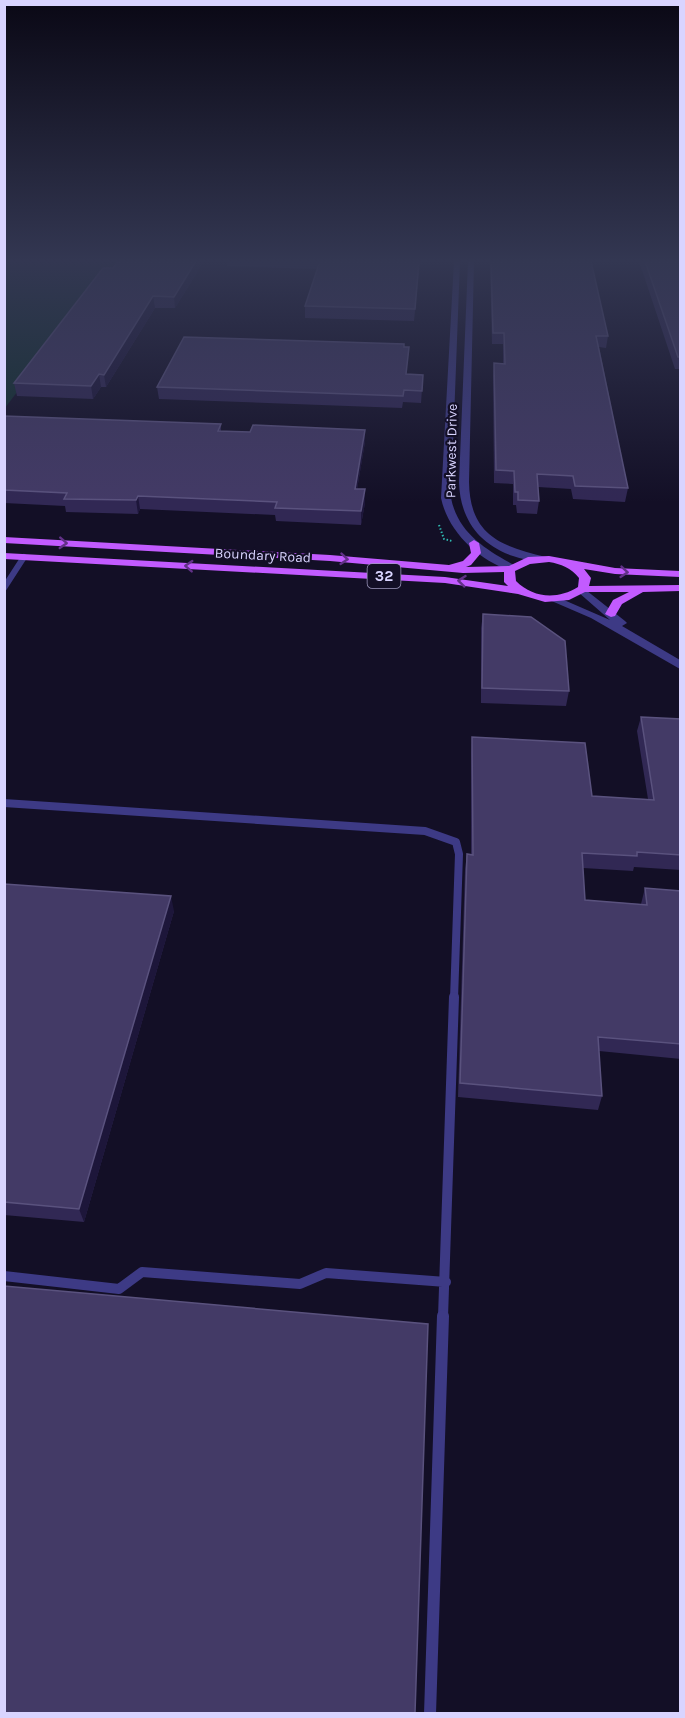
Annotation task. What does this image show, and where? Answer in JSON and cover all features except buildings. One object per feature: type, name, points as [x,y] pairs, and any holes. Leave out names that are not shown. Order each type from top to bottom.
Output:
[{"type":"main road","name":"Boundary Road","points":[[4,540],[330,558],[448,569],[512,568]]},
{"type":"main road","points":[[448,569],[472,560],[476,553],[474,543]]},
{"type":"main road","name":"Boundary Road","points":[[4,556],[445,580],[519,591]]},
{"type":"main road","name":"32","points":[[512,568],[527,561],[542,559],[615,571],[681,574]]},
{"type":"main road","points":[[568,564],[579,570],[585,578],[582,590]]},
{"type":"main road","points":[[512,568],[509,579],[519,591]]},
{"type":"main road","points":[[611,614],[613,606],[622,597],[676,587]]},
{"type":"main road","name":"32","points":[[519,591],[535,597],[553,599],[571,596],[582,590],[676,587]]},
{"type":"street","name":"Parkwest Drive","points":[[453,341],[446,498],[448,510],[458,529],[474,543],[512,568]]},
{"type":"street","name":"Parkwest Drive","points":[[468,341],[465,499],[470,517],[482,533],[507,551],[542,559]]},
{"type":"street","points":[[450,421],[466,421]]},
{"type":"street","points":[[582,590],[611,614],[639,642]]},
{"type":"street","points":[[553,599],[595,616],[681,665]]},
{"type":"lane","points":[[4,588],[24,557]]},
{"type":"lane","points":[[4,803],[425,831],[456,842],[459,854],[430,1713]]},
{"type":"lane","points":[[4,1276],[118,1289],[142,1272],[300,1284],[326,1273],[446,1282]]},
{"type":"green space","points":[[5,341],[55,341],[5,408]]}]
